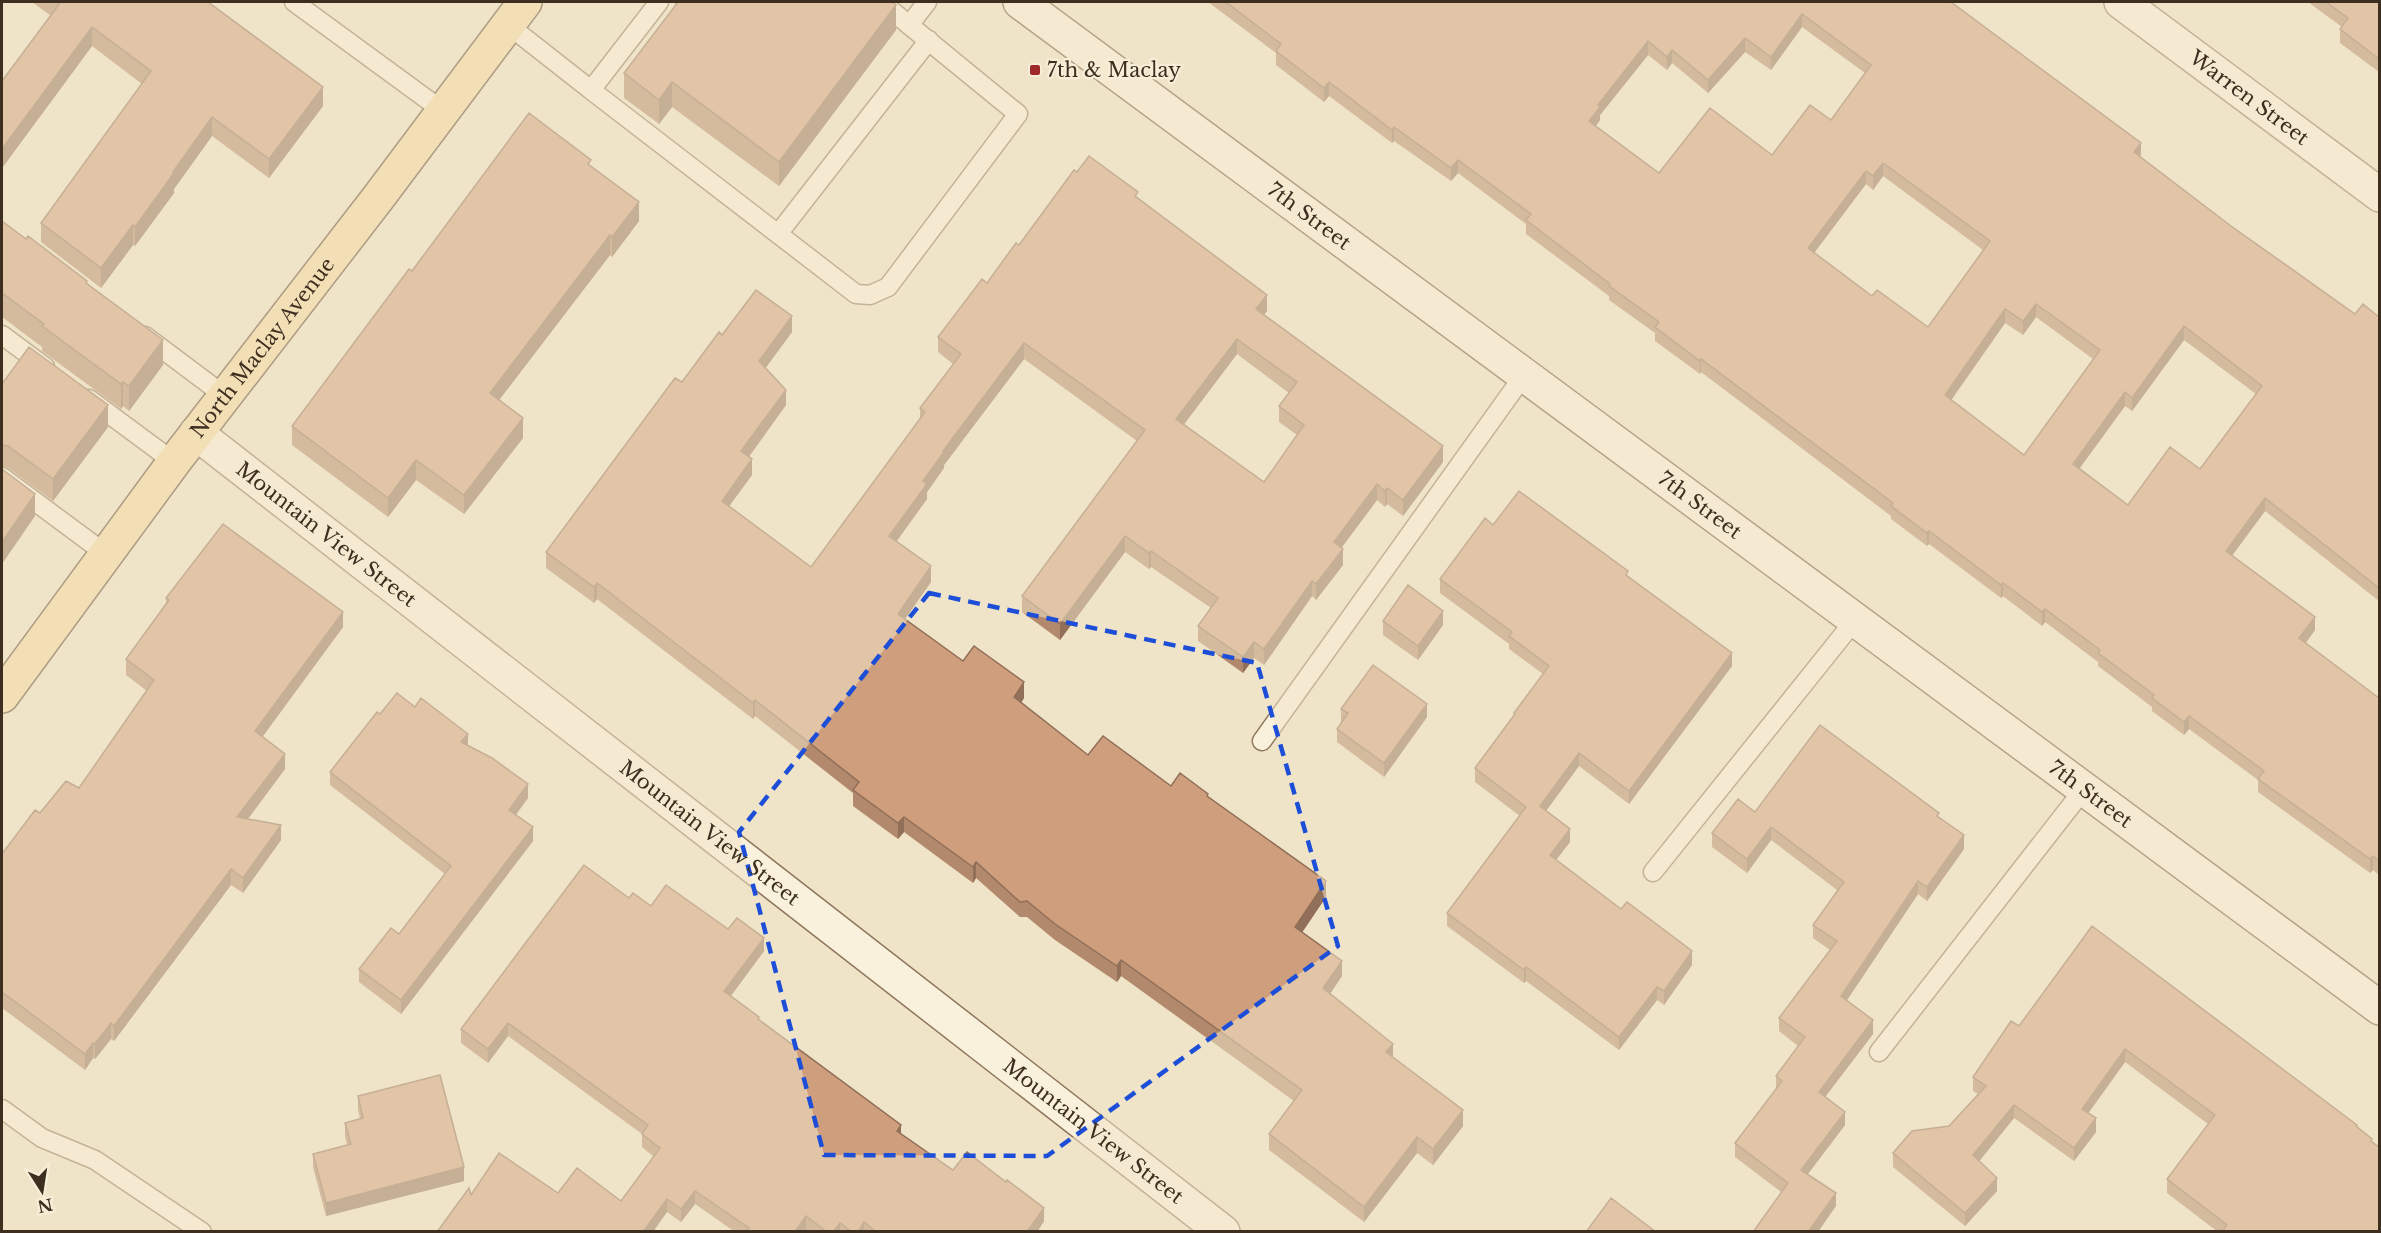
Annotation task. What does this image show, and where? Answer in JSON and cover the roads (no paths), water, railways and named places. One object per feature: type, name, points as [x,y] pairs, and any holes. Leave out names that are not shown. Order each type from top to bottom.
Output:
[{"type":"main road","name":"North Maclay Avenue","points":[[2,696],[174,462],[516,13]]},
{"type":"street","name":"7th Street","points":[[1020,2],[2379,1008]]},
{"type":"street","name":"Warren Street","points":[[2121,2],[2379,195]]},
{"type":"street","name":"Mountain View Street","points":[[196,434],[1223,1232]]},
{"type":"lane","points":[[294,2],[443,111]]},
{"type":"lane","points":[[591,90],[659,2]]},
{"type":"lane","points":[[516,13],[591,90],[856,294],[870,296],[888,287],[1018,114],[881,2]]},
{"type":"lane","points":[[910,24],[927,2]]},
{"type":"lane","points":[[778,234],[928,40]]},
{"type":"lane","points":[[132,326],[225,396]]},
{"type":"lane","points":[[2,335],[59,377]]},
{"type":"lane","points":[[1262,741],[1524,375]]},
{"type":"lane","points":[[78,392],[174,462]]},
{"type":"lane","points":[[2,477],[106,554]]},
{"type":"lane","points":[[1653,872],[1855,620]]},
{"type":"lane","points":[[1879,1052],[2084,789]]},
{"type":"lane","points":[[2,1109],[42,1138],[95,1160],[202,1232]]},
{"type":"place","name":"7th & Maclay","points":[[1035,70]]}]
